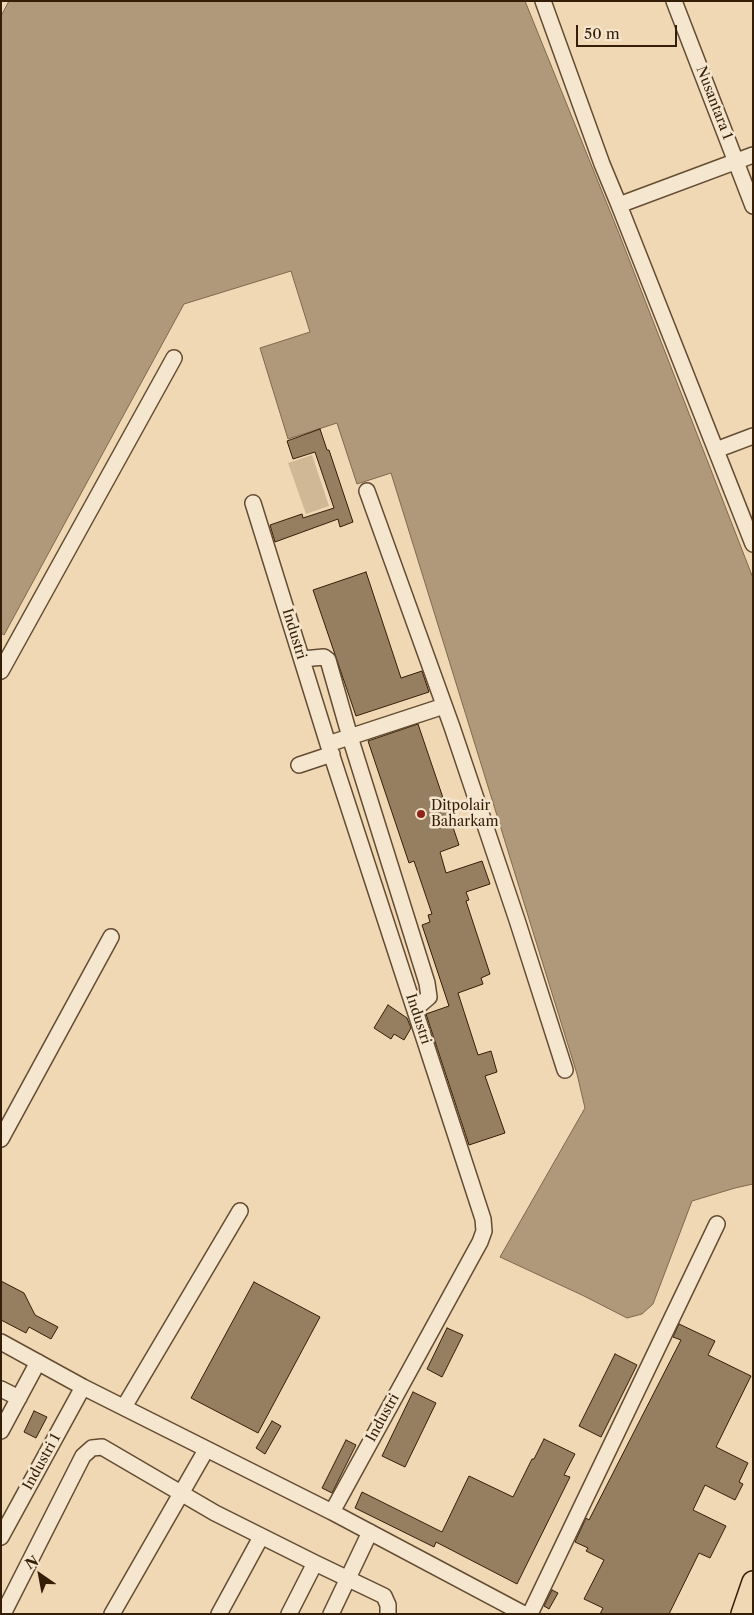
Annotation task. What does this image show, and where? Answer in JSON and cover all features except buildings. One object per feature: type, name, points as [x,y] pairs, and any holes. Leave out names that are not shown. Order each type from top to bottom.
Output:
[{"type":"highway","points":[[742,1614],[753,1582]]},
{"type":"lane","points":[[543,1],[602,164],[753,544]]},
{"type":"lane","name":"Nusantara 1","points":[[674,1],[753,206]]},
{"type":"lane","points":[[619,205],[753,155]]},
{"type":"lane","points":[[1,671],[174,358]]},
{"type":"lane","points":[[716,450],[753,436]]},
{"type":"lane","points":[[368,491],[517,920],[565,1070]]},
{"type":"lane","name":"Industri","points":[[253,503],[330,749],[483,1219],[484,1231],[475,1251],[332,1512]]},
{"type":"lane","points":[[302,659],[324,657],[328,660],[350,737],[427,983],[429,997],[415,1009]]},
{"type":"lane","points":[[299,765],[350,737],[444,706]]},
{"type":"lane","points":[[1,1139],[112,936]]},
{"type":"lane","points":[[124,1407],[240,1211]]},
{"type":"lane","points":[[530,1614],[717,1224]]},
{"type":"lane","points":[[1,1342],[83,1387],[332,1512],[524,1614]]},
{"type":"lane","points":[[1,1431],[38,1362]]},
{"type":"lane","name":"Industri 1","points":[[1,1537],[83,1387]]},
{"type":"lane","points":[[1,1389],[19,1398]]},
{"type":"lane","points":[[3,1614],[83,1456],[92,1448],[102,1447],[180,1494],[261,1537],[384,1596],[388,1605],[388,1614]]},
{"type":"lane","points":[[112,1614],[206,1450]]},
{"type":"lane","points":[[331,1614],[370,1532]]},
{"type":"lane","points":[[219,1614],[261,1537]]},
{"type":"lane","points":[[289,1614],[315,1564]]},
{"type":"shaded area","points":[[9,1],[525,1],[618,231],[753,578],[753,1184],[692,1201],[653,1304],[642,1314],[627,1318],[500,1257],[585,1108],[577,1074],[391,473],[357,484],[337,423],[288,439],[260,348],[310,332],[291,271],[184,304],[4,635],[1,633],[1,16]]},
{"type":"shaded area","points":[[312,455],[329,506],[306,514],[288,463]]},
{"type":"place","name":"Ditpolair Baharkam","points":[[421,814]]}]
